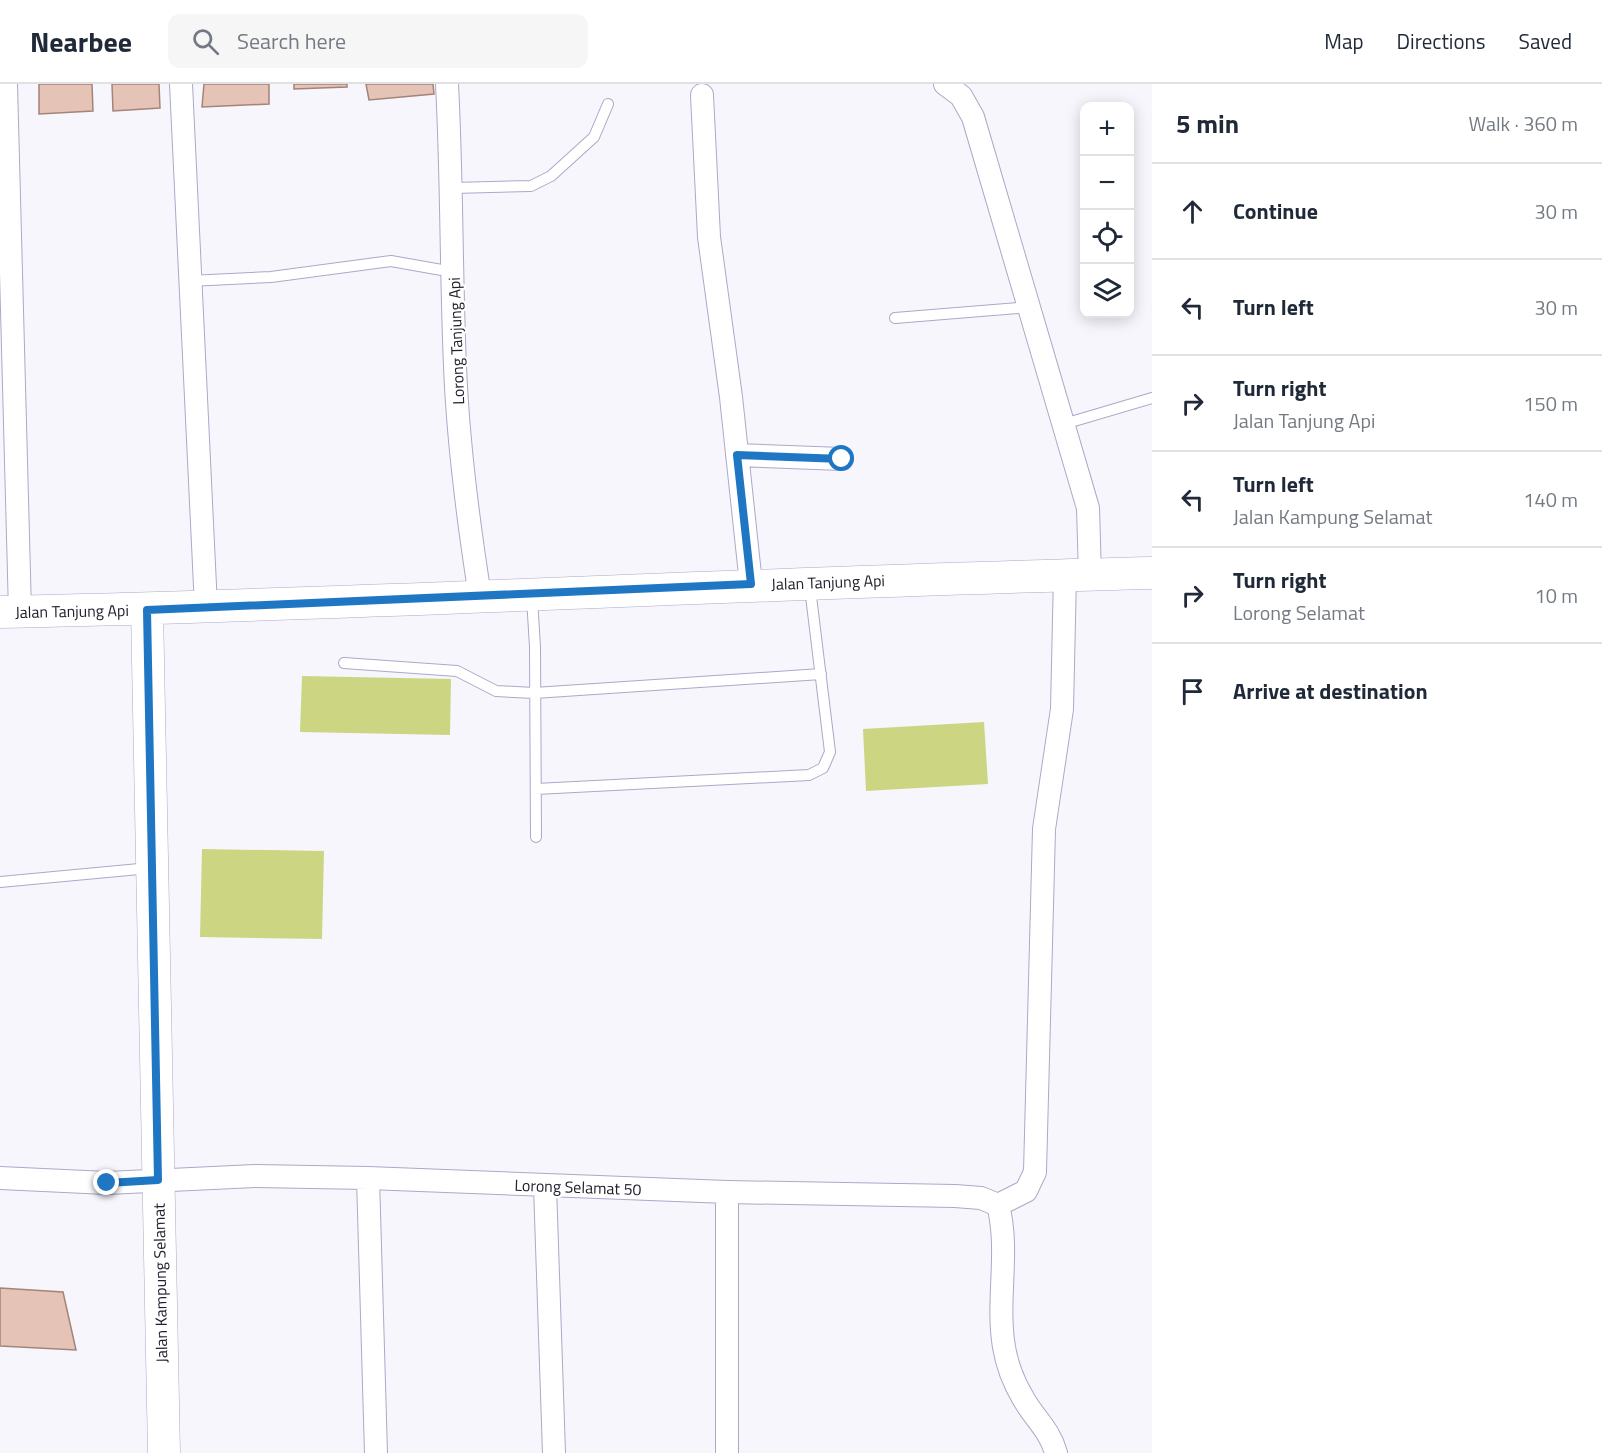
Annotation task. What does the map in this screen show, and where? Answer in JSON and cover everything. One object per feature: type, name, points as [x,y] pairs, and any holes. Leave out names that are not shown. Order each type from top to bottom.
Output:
[{"type":"street","points":[[6,84],[10,612]]},
{"type":"street","points":[[181,84],[188,281],[206,607]]},
{"type":"street","name":"Lorong Tanjung Api","points":[[447,84],[453,188],[455,367],[463,477],[480,596]]},
{"type":"street","points":[[953,86],[973,117],[1088,507],[1044,829],[1035,1172],[1026,1191],[998,1205],[1003,1224],[1001,1318],[1004,1347],[1010,1372],[1024,1400],[1043,1424],[1056,1453]]},
{"type":"street","points":[[702,95],[709,237],[751,584]]},
{"type":"street","points":[[737,455],[842,459]]},
{"type":"street","name":"Jalan Tanjung Api","points":[[10,612],[147,610],[809,582],[1152,573]]},
{"type":"street","name":"Jalan Kampung Selamat","points":[[147,610],[164,1453]]},
{"type":"street","name":"Lorong Selamat 50","points":[[0,1178],[107,1183],[255,1176],[368,1178],[727,1192],[955,1196],[981,1198],[998,1205]]},
{"type":"street","points":[[368,1178],[376,1453]]},
{"type":"street","points":[[544,1186],[554,1453]]},
{"type":"street","points":[[727,1192],[728,1453]]},
{"type":"lane","points":[[453,188],[531,186],[551,176],[594,137],[608,104]]},
{"type":"lane","points":[[188,281],[271,277],[391,261],[453,272]]},
{"type":"lane","points":[[895,318],[1030,307]]},
{"type":"lane","points":[[1064,424],[1152,398]]},
{"type":"lane","points":[[536,789],[809,775],[824,768],[830,752],[809,582]]},
{"type":"lane","points":[[531,594],[536,837]]},
{"type":"lane","points":[[345,663],[457,671],[469,675],[496,691],[534,693],[821,674]]},
{"type":"lane","points":[[0,882],[153,868]]},
{"type":"green space","points":[[302,676],[451,679],[450,735],[300,732]]},
{"type":"green space","points":[[984,722],[988,784],[866,791],[863,729]]},
{"type":"green space","points":[[202,849],[324,851],[322,939],[200,937]]},
{"type":"building","points":[[39,84],[92,84],[93,111],[39,114]]},
{"type":"building","points":[[112,84],[159,84],[160,108],[113,111]]},
{"type":"building","points":[[204,84],[269,84],[269,104],[202,107]]},
{"type":"building","points":[[294,84],[347,84],[347,87],[294,89]]},
{"type":"building","points":[[366,84],[433,84],[434,94],[369,100]]},
{"type":"building","points":[[0,1288],[63,1292],[76,1350],[0,1346]]},
{"type":"route","points":[[107,1183],[158,1180],[147,610],[751,584],[737,455],[842,459]]}]
